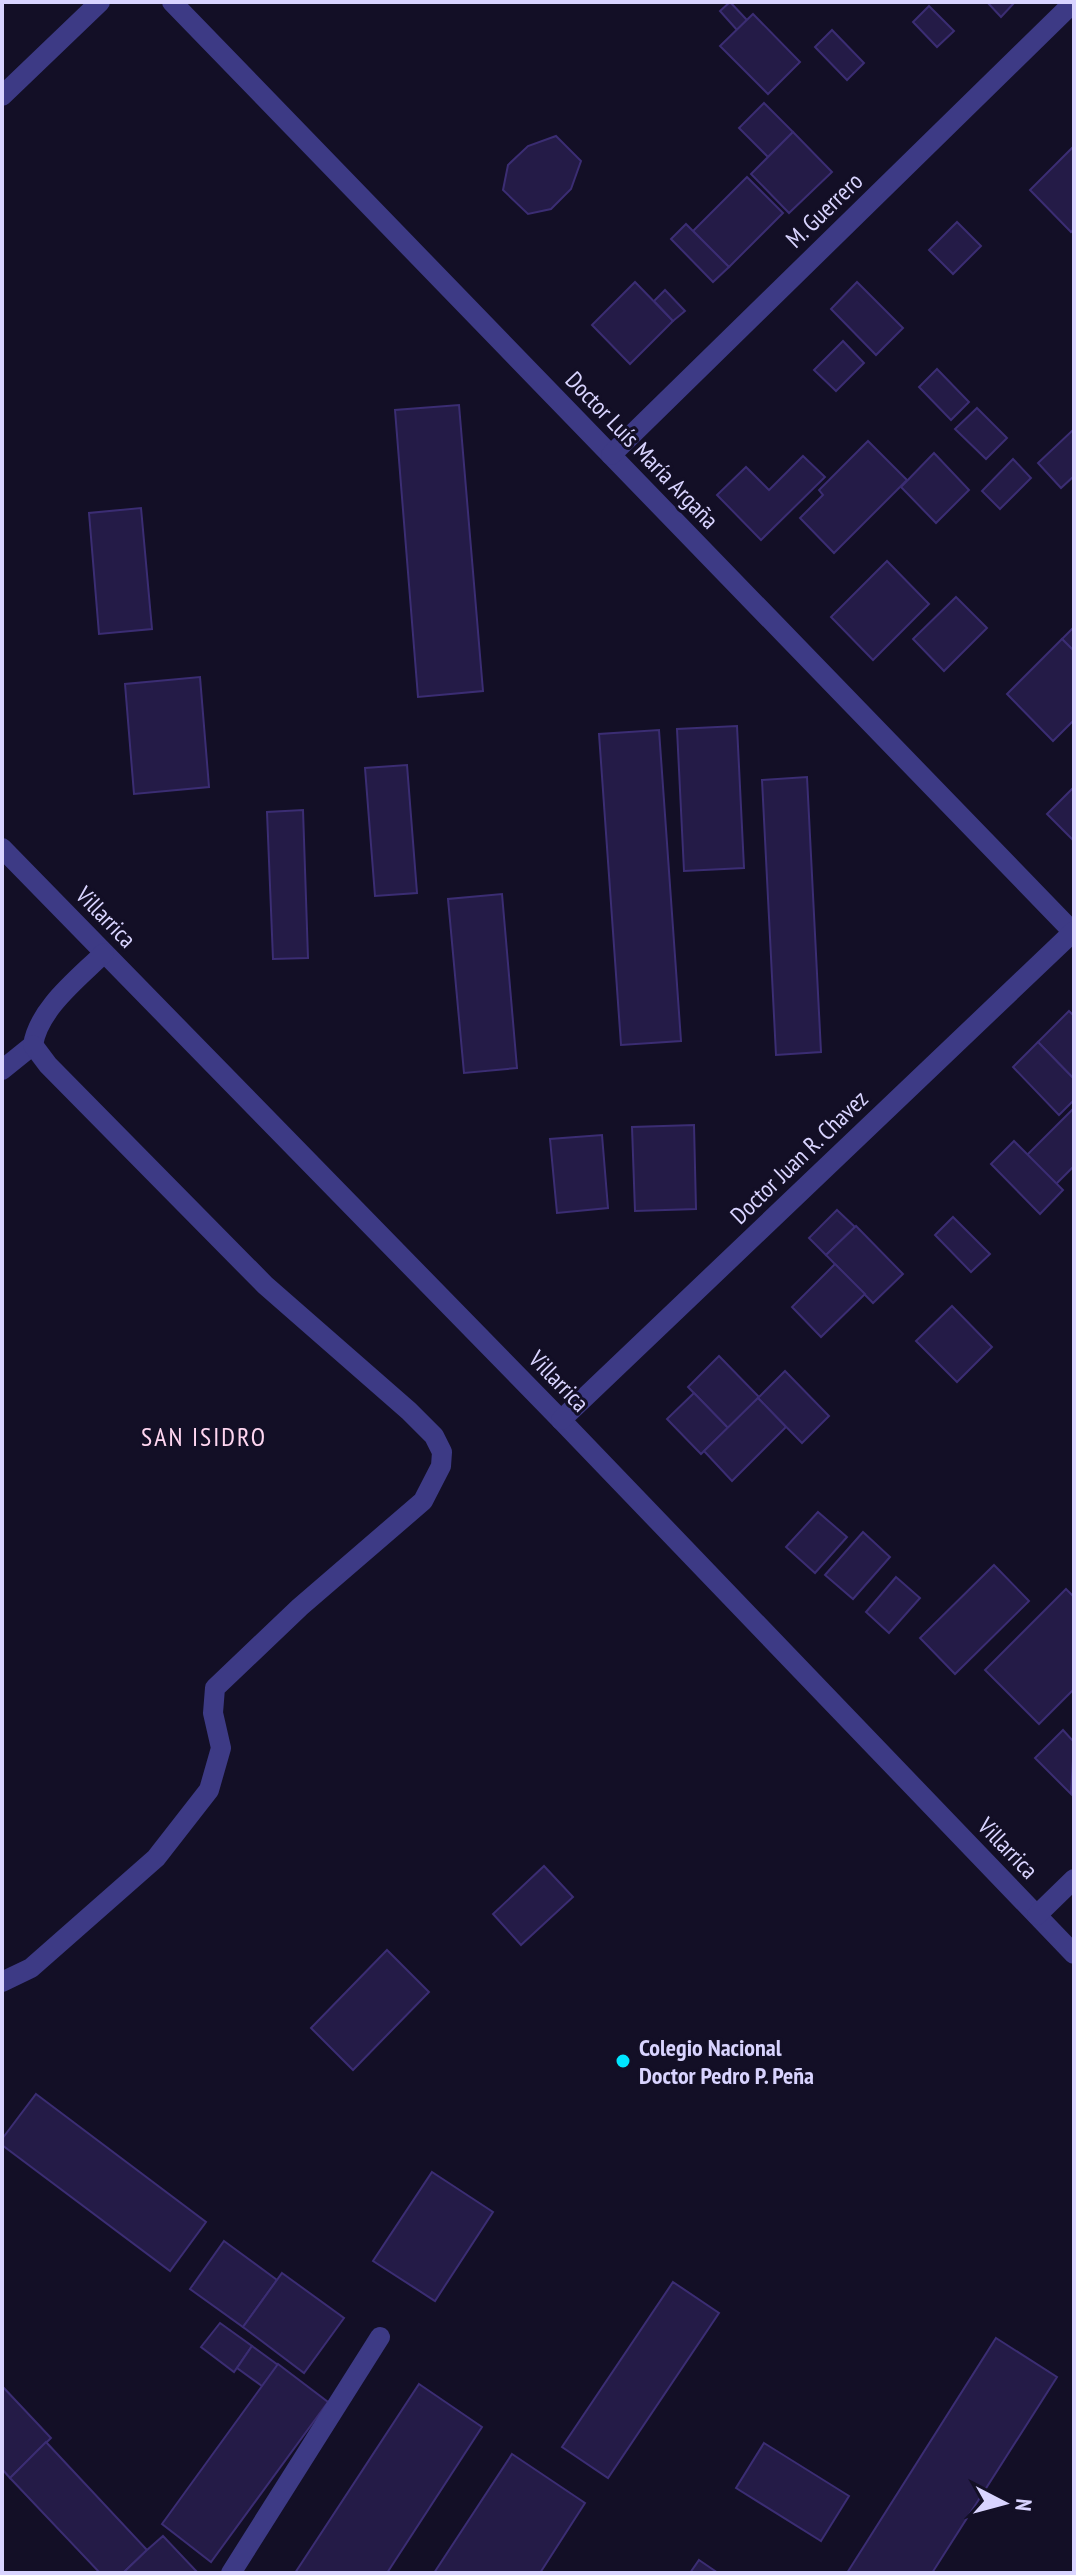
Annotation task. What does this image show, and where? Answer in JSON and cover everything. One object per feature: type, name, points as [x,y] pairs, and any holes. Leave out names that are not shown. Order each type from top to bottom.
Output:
[{"type":"street","points":[[2,96],[100,2]]},
{"type":"street","name":"Doctor Luís María Argaña","points":[[172,2],[1074,932]]},
{"type":"street","name":"M. Guerrero","points":[[611,455],[1074,2]]},
{"type":"street","name":"Villarrica","points":[[2,848],[561,1420],[1074,1954]]},
{"type":"street","name":"Doctor Juan R. Chavez","points":[[561,1420],[1074,932]]},
{"type":"street","points":[[2,1070],[33,1045],[35,1032],[56,1002],[104,953]]},
{"type":"street","points":[[2,1982],[31,1968],[156,1858],[209,1790],[221,1748],[213,1713],[215,1688],[300,1607],[423,1501],[441,1466],[442,1452],[434,1436],[409,1411],[265,1285],[48,1065],[33,1045]]},
{"type":"street","points":[[1037,1915],[1074,1879]]},
{"type":"street","points":[[231,2573],[380,2337]]},
{"type":"building","points":[[730,2],[747,20],[737,30],[720,11]]},
{"type":"building","points":[[987,2],[1015,2],[1001,17]]},
{"type":"building","points":[[929,6],[954,31],[937,47],[913,22]]},
{"type":"building","points":[[753,14],[800,62],[768,94],[720,46]]},
{"type":"building","points":[[832,30],[864,63],[847,80],[815,47]]},
{"type":"building","points":[[764,103],[793,132],[768,157],[739,128]]},
{"type":"building","points":[[793,132],[832,172],[789,213],[751,174]]},
{"type":"building","points":[[556,136],[581,161],[571,189],[551,209],[528,214],[503,190],[508,165],[528,146]]},
{"type":"building","points":[[1074,146],[1074,229],[1071,232],[1030,190]]},
{"type":"building","points":[[747,177],[783,213],[729,267],[693,231]]},
{"type":"building","points":[[957,222],[981,246],[953,274],[929,250]]},
{"type":"building","points":[[686,224],[729,267],[713,282],[671,239]]},
{"type":"building","points":[[635,282],[673,321],[630,364],[592,325]]},
{"type":"building","points":[[857,282],[903,328],[876,355],[831,309]]},
{"type":"building","points":[[665,290],[685,311],[673,321],[654,301]]},
{"type":"building","points":[[843,341],[864,363],[836,391],[814,370]]},
{"type":"building","points":[[937,369],[969,402],[951,420],[919,387]]},
{"type":"building","points":[[459,405],[483,691],[418,697],[395,410]]},
{"type":"building","points":[[977,408],[1007,438],[986,459],[955,429]]},
{"type":"building","points":[[1074,429],[1074,476],[1061,488],[1038,463]]},
{"type":"building","points":[[868,441],[907,480],[834,553],[800,518],[823,495],[819,490]]},
{"type":"building","points":[[934,453],[969,490],[936,523],[901,487]]},
{"type":"building","points":[[803,456],[825,477],[761,540],[717,495],[746,467],[769,490]]},
{"type":"building","points":[[1013,459],[1031,478],[1000,509],[982,491]]},
{"type":"building","points":[[141,508],[152,629],[99,634],[89,513]]},
{"type":"building","points":[[887,561],[929,604],[873,660],[831,617]]},
{"type":"building","points":[[956,597],[987,628],[944,671],[913,639]]},
{"type":"building","points":[[1074,627],[1074,651],[1062,639]]},
{"type":"building","points":[[1062,639],[1074,651],[1074,720],[1053,741],[1007,694]]},
{"type":"building","points":[[200,677],[209,787],[134,794],[125,684]]},
{"type":"building","points":[[737,726],[744,868],[684,871],[677,729]]},
{"type":"building","points":[[659,730],[681,1041],[621,1045],[599,734]]},
{"type":"building","points":[[407,765],[417,893],[375,896],[365,768]]},
{"type":"building","points":[[807,777],[821,1052],[776,1055],[762,780]]},
{"type":"building","points":[[1074,787],[1074,841],[1047,814]]},
{"type":"building","points":[[303,810],[308,958],[273,959],[267,812]]},
{"type":"building","points":[[502,894],[517,1068],[464,1073],[448,899]]},
{"type":"building","points":[[1069,1011],[1074,1016],[1074,1079],[1038,1042]]},
{"type":"building","points":[[1038,1042],[1074,1079],[1074,1100],[1059,1115],[1013,1067]]},
{"type":"building","points":[[1074,1108],[1074,1166],[1056,1184],[1027,1155]]},
{"type":"building","points":[[694,1125],[696,1209],[635,1211],[632,1127]]},
{"type":"building","points":[[602,1135],[608,1208],[557,1213],[550,1139]]},
{"type":"building","points":[[1014,1141],[1063,1190],[1040,1214],[991,1164]]},
{"type":"building","points":[[837,1210],[855,1227],[826,1255],[809,1238]]},
{"type":"building","points":[[953,1217],[990,1254],[971,1272],[935,1235]]},
{"type":"building","points":[[856,1226],[903,1274],[873,1303],[826,1255]]},
{"type":"building","points":[[835,1264],[865,1294],[821,1337],[792,1307]]},
{"type":"building","points":[[952,1306],[992,1347],[957,1382],[916,1341]]},
{"type":"building","points":[[719,1356],[759,1397],[728,1428],[688,1387]]},
{"type":"building","points":[[785,1371],[829,1416],[802,1443],[758,1398]]},
{"type":"building","points":[[694,1393],[728,1428],[701,1454],[667,1419]]},
{"type":"building","points":[[758,1398],[786,1427],[732,1481],[704,1451]]},
{"type":"building","points":[[818,1512],[847,1537],[815,1573],[786,1547]]},
{"type":"building","points":[[863,1532],[890,1557],[853,1599],[825,1575]]},
{"type":"building","points":[[994,1565],[1029,1601],[955,1674],[920,1638]]},
{"type":"building","points":[[896,1577],[920,1598],[889,1633],[866,1612]]},
{"type":"building","points":[[1066,1589],[1074,1597],[1074,1689],[1039,1724],[985,1670]]},
{"type":"building","points":[[1063,1730],[1074,1742],[1071,1794],[1035,1758]]},
{"type":"building","points":[[544,1866],[573,1897],[521,1945],[493,1914]]},
{"type":"building","points":[[387,1950],[429,1992],[353,2070],[311,2028]]},
{"type":"building","points":[[36,2094],[206,2222],[170,2271],[2,2145],[2,2139]]},
{"type":"building","points":[[432,2172],[493,2212],[435,2301],[373,2261]]},
{"type":"building","points":[[224,2241],[277,2280],[243,2327],[190,2289]]},
{"type":"building","points":[[282,2273],[344,2318],[304,2373],[243,2327]]},
{"type":"building","points":[[673,2282],[719,2313],[608,2478],[562,2447]]},
{"type":"building","points":[[220,2323],[252,2346],[234,2372],[201,2347]]},
{"type":"building","points":[[996,2338],[1057,2377],[932,2573],[847,2573]]},
{"type":"building","points":[[252,2346],[278,2365],[262,2386],[237,2368]]},
{"type":"building","points":[[278,2364],[328,2402],[211,2562],[162,2524]]},
{"type":"building","points":[[419,2384],[482,2427],[387,2573],[295,2573]]},
{"type":"building","points":[[2,2386],[51,2438],[10,2478],[2,2469]]},
{"type":"building","points":[[46,2442],[147,2550],[123,2573],[100,2573],[10,2478]]},
{"type":"building","points":[[764,2443],[849,2496],[821,2541],[736,2488]]},
{"type":"building","points":[[512,2454],[585,2503],[540,2573],[434,2573]]},
{"type":"building","points":[[163,2536],[198,2573],[123,2573],[147,2550]]},
{"type":"building","points":[[699,2560],[718,2573],[690,2573]]},
{"type":"place","name":"Colegio Nacional Doctor Pedro P. Peña","points":[[623,2061]]},
{"type":"district","name":"SAN ISIDRO","points":[[204,1436]]}]
